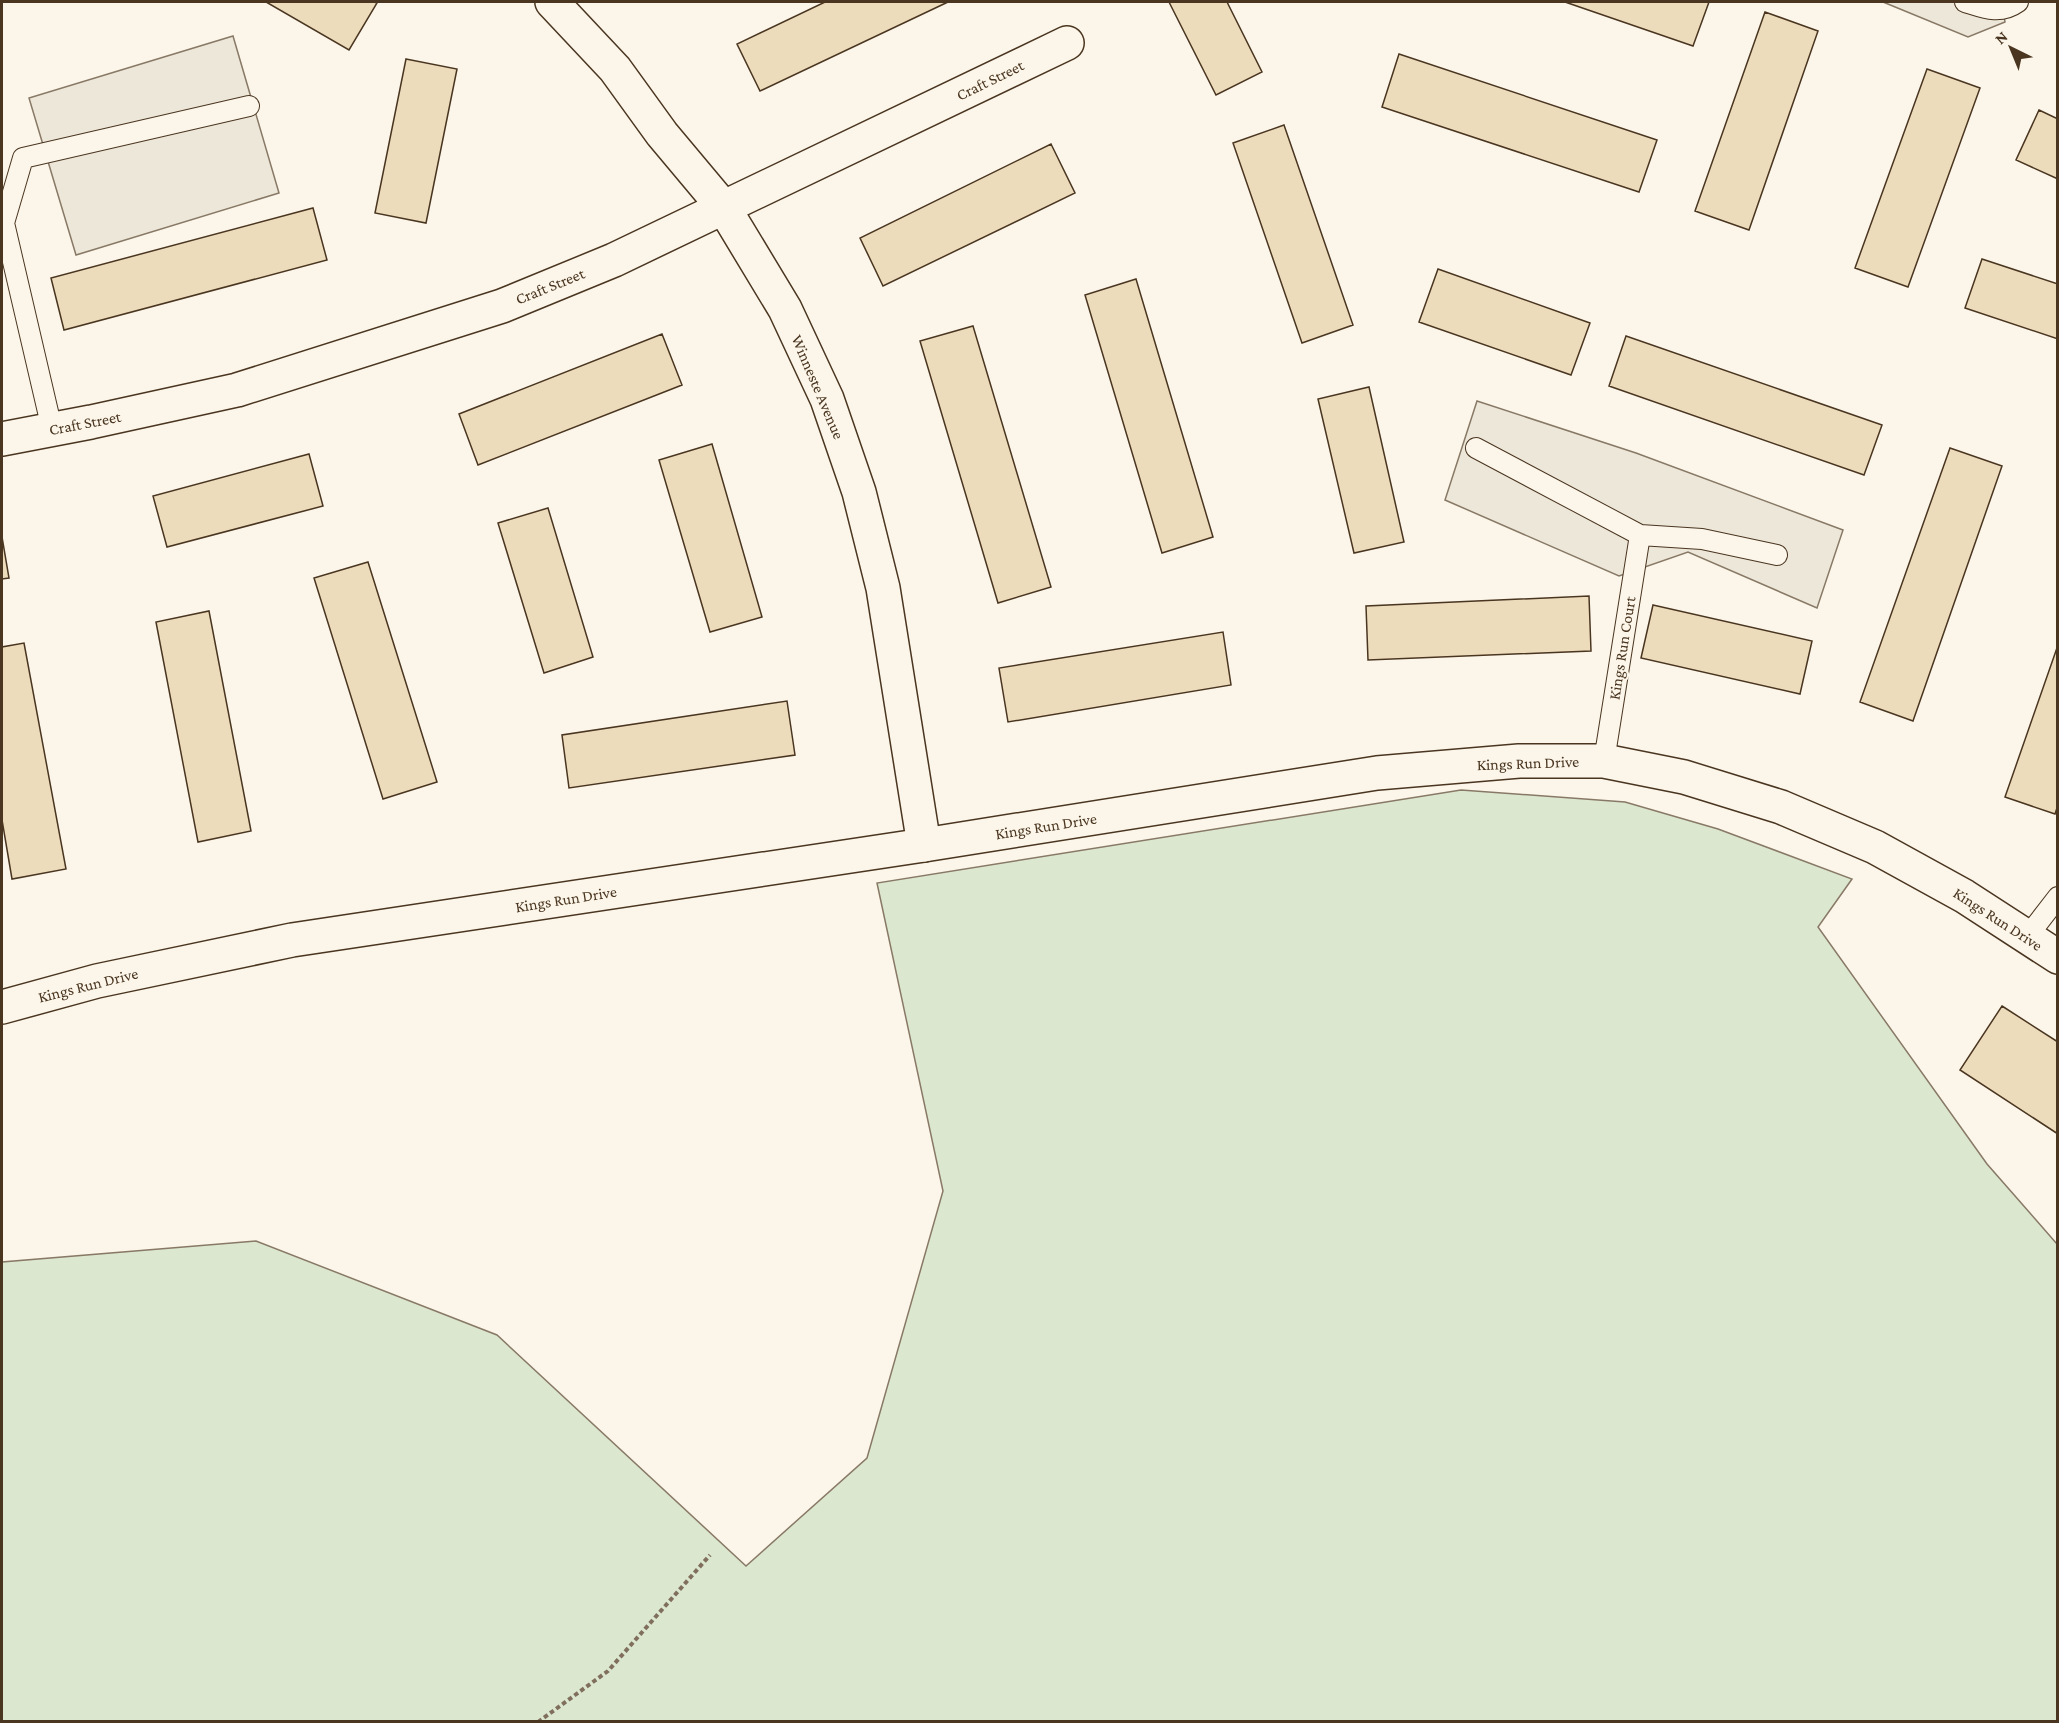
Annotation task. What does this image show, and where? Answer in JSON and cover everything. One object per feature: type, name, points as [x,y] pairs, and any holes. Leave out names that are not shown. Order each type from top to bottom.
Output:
[{"type":"street","name":"Winneste Avenue","points":[[552,2],[615,69],[662,134],[724,208],[785,309],[826,399],[859,492],[883,588],[924,845]]},
{"type":"street","name":"Craft Street","points":[[2,439],[237,390],[502,306],[614,260],[1067,44]]},
{"type":"street","name":"Kings Run Drive","points":[[2,1007],[98,981],[292,940],[924,845],[1377,773],[1519,761],[1604,761],[1684,777],[1781,807],[1875,847],[1964,896],[2058,957]]},
{"type":"lane","points":[[1965,2],[1984,9],[2008,9],[2018,2]]},
{"type":"lane","points":[[52,429],[4,223],[23,158],[249,106]]},
{"type":"lane","points":[[1476,448],[1640,535],[1702,539],[1777,555]]},
{"type":"lane","name":"Kings Run Court","points":[[1604,761],[1640,535]]},
{"type":"lane","points":[[2027,937],[2058,897]]},
{"type":"path","points":[[538,1722],[608,1671],[710,1556]]},
{"type":"green space","points":[[1461,790],[1625,802],[1718,829],[1852,879],[1818,927],[1987,1164],[2057,1244],[2057,1721],[2,1721],[2,1262],[256,1241],[497,1335],[746,1566],[867,1458],[943,1191],[877,883]]},
{"type":"shaded area","points":[[1883,2],[2002,2],[2005,22],[1968,37]]},
{"type":"shaded area","points":[[233,36],[279,193],[76,255],[29,98]]},
{"type":"shaded area","points":[[1477,401],[1636,453],[1843,530],[1817,608],[1688,552],[1619,576],[1445,500]]},
{"type":"building","points":[[266,2],[374,2],[377,3],[349,50]]},
{"type":"building","points":[[825,2],[948,2],[760,91],[737,44]]},
{"type":"building","points":[[1169,2],[1227,2],[1262,72],[1216,95]]},
{"type":"building","points":[[1565,2],[1709,2],[1693,46]]},
{"type":"building","points":[[1765,12],[1818,31],[1749,230],[1695,211]]},
{"type":"building","points":[[1399,54],[1657,140],[1639,192],[1382,107]]},
{"type":"building","points":[[406,59],[457,69],[426,223],[375,213]]},
{"type":"building","points":[[1927,69],[1980,88],[1908,287],[1855,268]]},
{"type":"building","points":[[2039,110],[2058,119],[2058,179],[2016,160]]},
{"type":"building","points":[[1284,125],[1353,325],[1302,343],[1233,143]]},
{"type":"building","points":[[1051,144],[1075,193],[883,286],[860,238]]},
{"type":"building","points":[[313,208],[327,260],[64,330],[51,278]]},
{"type":"building","points":[[1982,259],[2058,284],[2058,339],[1965,308]]},
{"type":"building","points":[[1438,269],[1590,323],[1571,375],[1419,322]]},
{"type":"building","points":[[1136,279],[1213,537],[1162,553],[1085,295]]},
{"type":"building","points":[[973,326],[1051,587],[998,603],[920,341]]},
{"type":"building","points":[[662,334],[682,385],[478,465],[459,414]]},
{"type":"building","points":[[1626,336],[1882,425],[1864,475],[1609,386]]},
{"type":"building","points":[[1369,387],[1404,542],[1354,553],[1318,399]]},
{"type":"building","points":[[712,444],[762,617],[710,632],[659,460]]},
{"type":"building","points":[[1950,448],[2002,466],[1913,721],[1860,702]]},
{"type":"building","points":[[309,454],[323,506],[167,547],[153,496]]},
{"type":"building","points":[[548,508],[593,657],[544,673],[498,523]]},
{"type":"building","points":[[2,537],[9,578],[2,579]]},
{"type":"building","points":[[368,562],[437,782],[383,799],[314,578]]},
{"type":"building","points":[[1589,596],[1591,651],[1368,660],[1366,606]]},
{"type":"building","points":[[1653,605],[1812,641],[1800,694],[1641,658]]},
{"type":"building","points":[[209,611],[251,831],[198,842],[156,622]]},
{"type":"building","points":[[1223,632],[1231,685],[1008,722],[999,668]]},
{"type":"building","points":[[24,643],[66,869],[12,879],[2,820],[2,647]]},
{"type":"building","points":[[2058,645],[2058,805],[2055,814],[2005,797]]},
{"type":"building","points":[[787,701],[795,755],[569,788],[562,735]]},
{"type":"building","points":[[2002,1006],[2058,1042],[2058,1134],[1960,1070]]}]
